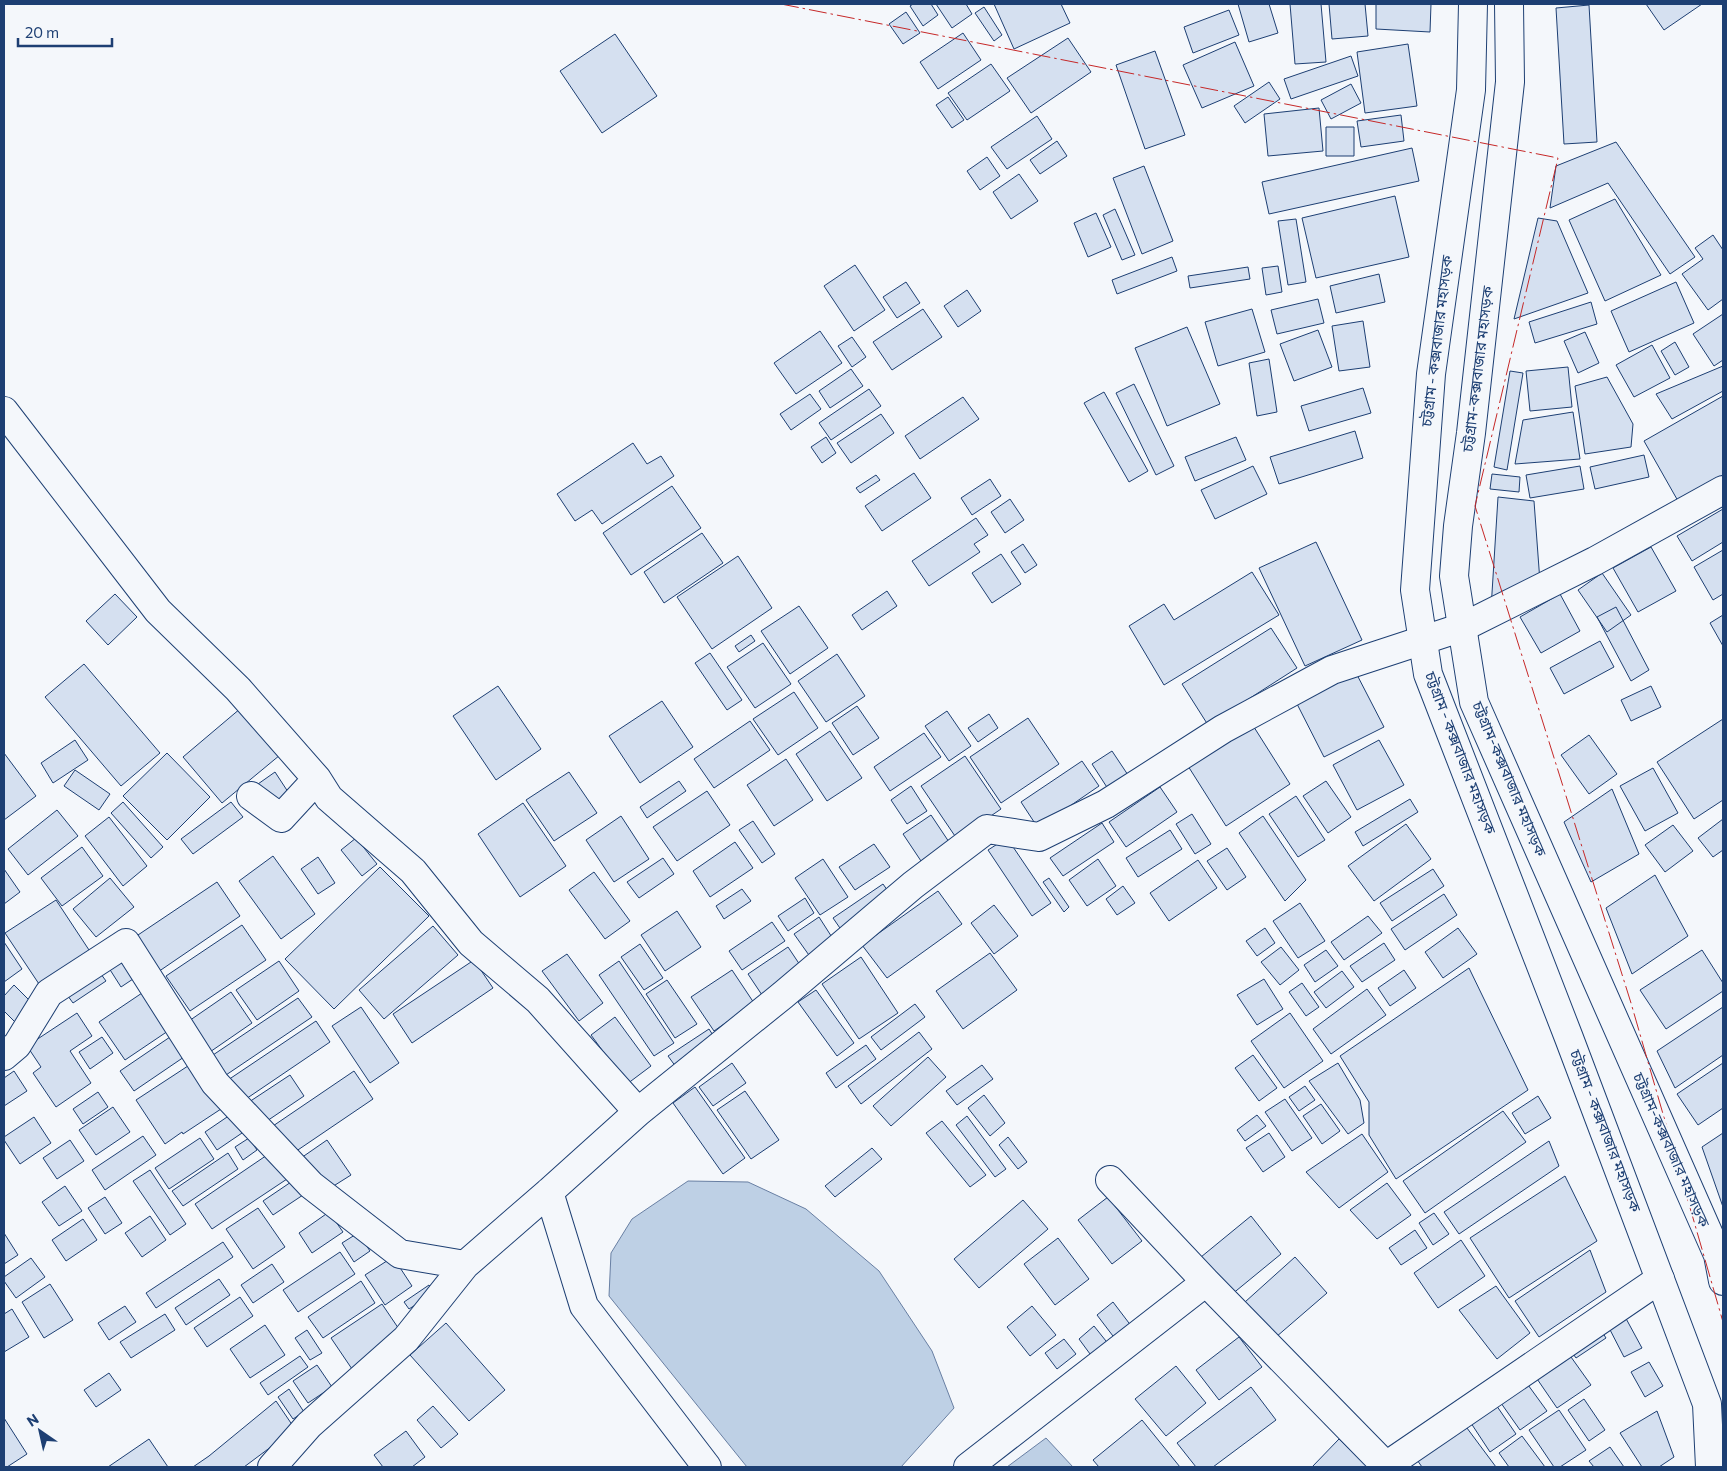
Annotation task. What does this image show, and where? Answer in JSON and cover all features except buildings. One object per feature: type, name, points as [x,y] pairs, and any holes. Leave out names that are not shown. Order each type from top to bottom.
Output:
[{"type":"main road","name":"চট্টগ্রাম - কক্সবাজার মহাসড়ক","points":[[1472,4],[1471,90],[1431,374],[1415,590],[1428,674],[1566,1028],[1707,1404],[1710,1467]]},
{"type":"main road","name":"চট্টগ্রাম-কক্সবাজার মহাসড়ক","points":[[1509,4],[1510,82],[1472,424],[1458,526],[1454,576],[1474,702],[1718,1255],[1723,1281]]},
{"type":"main road","points":[[4,411],[158,611],[238,690],[317,779],[330,798],[413,871],[471,943],[538,1000],[638,1112]]},
{"type":"main road","points":[[272,1467],[309,1425],[406,1338],[465,1265],[550,1192],[638,1112],[783,995],[913,885],[987,829],[1039,837],[1106,804],[1223,729],[1332,670],[1463,627],[1595,561],[1723,490]]},
{"type":"main road","points":[[250,796],[281,818],[317,779]]},
{"type":"main road","points":[[4,1056],[16,1045],[49,993],[126,943],[215,1083],[311,1185],[400,1254],[465,1265]]},
{"type":"main road","points":[[1110,1180],[1385,1467],[1660,1279]]},
{"type":"main road","points":[[550,1192],[584,1306],[707,1467]]},
{"type":"main road","points":[[968,1467],[1206,1282]]},
{"type":"water","points":[[688,1181],[748,1182],[806,1209],[879,1271],[932,1351],[954,1408],[901,1467],[747,1467],[609,1296],[611,1253],[632,1219]]},
{"type":"water","points":[[1046,1438],[1073,1467],[1007,1467]]},
{"type":"power","points":[[781,4],[1558,158],[1475,506],[1631,1003],[1723,1322]]}]
